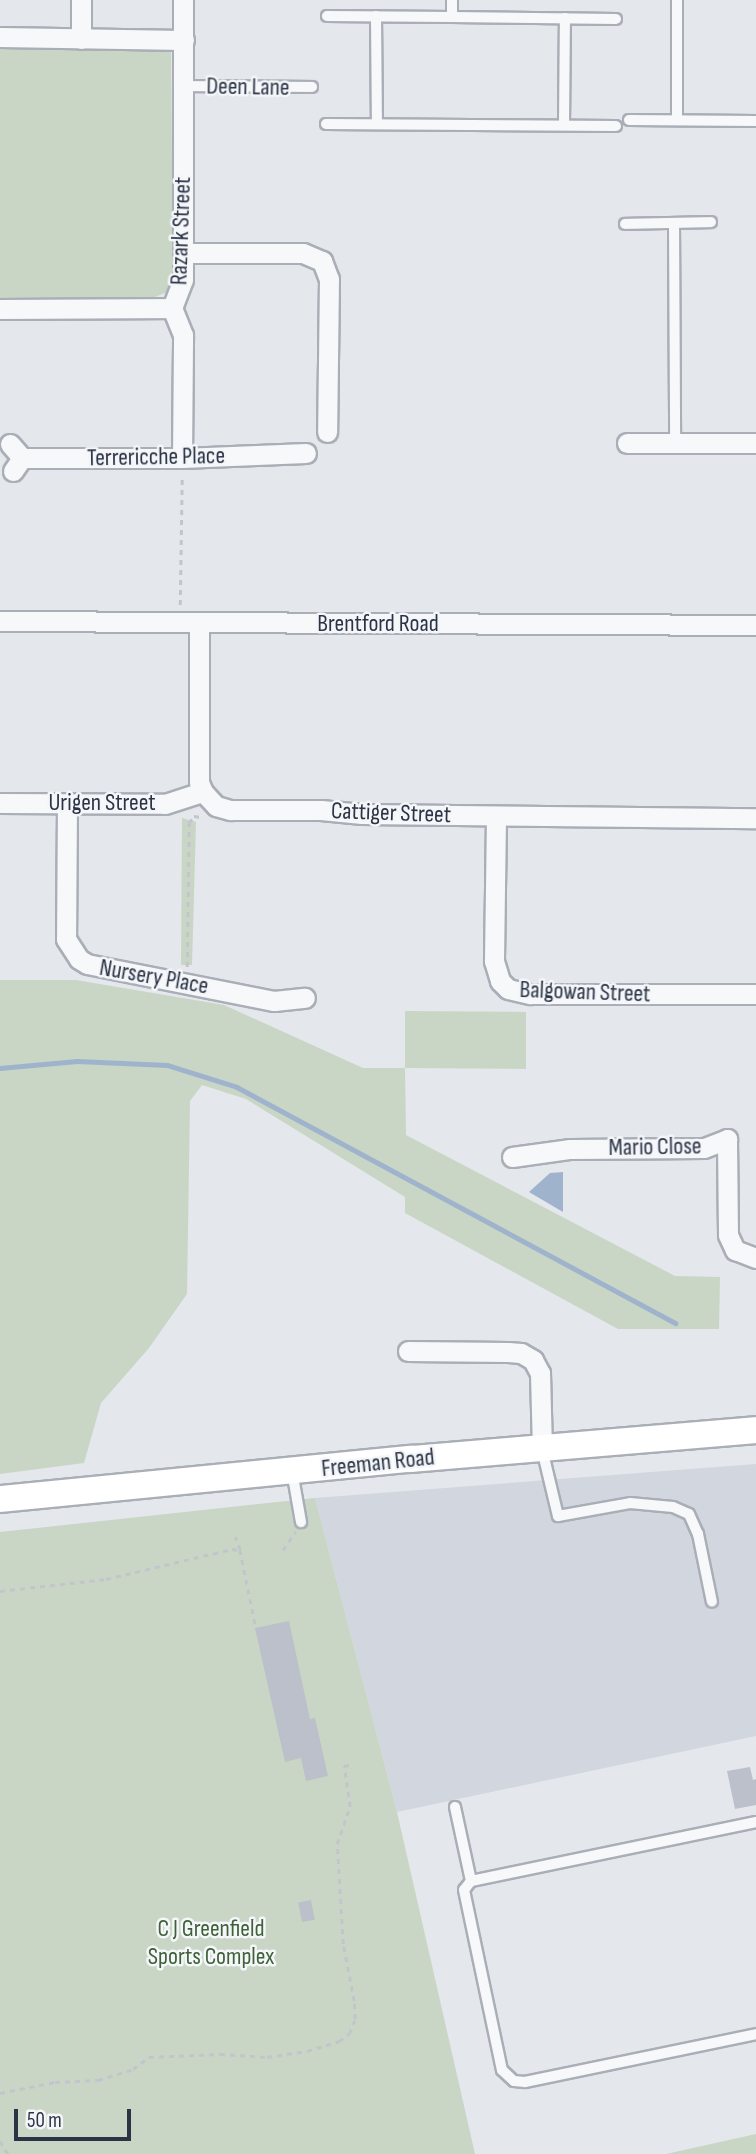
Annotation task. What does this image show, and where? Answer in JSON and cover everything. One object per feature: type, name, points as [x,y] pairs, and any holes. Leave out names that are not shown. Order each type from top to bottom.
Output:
[{"type":"street","points":[[81,0],[81,38]]},
{"type":"street","name":"Razark Street","points":[[182,458],[183,335],[173,308],[183,281],[184,253],[183,0]]},
{"type":"street","points":[[0,37],[184,40]]},
{"type":"street","points":[[184,253],[303,253],[322,261],[329,279],[327,432]]},
{"type":"street","points":[[0,309],[173,308]]},
{"type":"street","points":[[626,443],[756,443]]},
{"type":"street","name":"Terrericche Place","points":[[15,458],[182,458],[306,453]]},
{"type":"street","name":"Brentford Road","points":[[0,621],[756,625]]},
{"type":"street","points":[[199,623],[198,765],[209,799]]},
{"type":"street","name":"Urigen Street","points":[[0,803],[165,804],[209,799]]},
{"type":"street","name":"Cattiger Street","points":[[209,799],[230,810],[496,817],[756,818]]},
{"type":"street","name":"Nursery Place","points":[[67,804],[66,939],[73,953],[87,964],[274,1001],[305,998]]},
{"type":"street","name":"Balgowan Street","points":[[496,817],[494,961],[500,981],[508,989],[530,994],[756,993]]},
{"type":"street","name":"Mario Close","points":[[512,1157],[570,1149],[704,1148],[716,1146],[727,1139],[728,1235],[735,1250],[756,1258]]},
{"type":"street","points":[[408,1351],[508,1352],[521,1353],[533,1360],[540,1373],[542,1448]]},
{"type":"street","name":"Freeman Road","points":[[0,1499],[756,1430]]},
{"type":"lane","points":[[452,0],[452,17]]},
{"type":"lane","points":[[677,0],[677,120]]},
{"type":"lane","points":[[327,16],[616,19]]},
{"type":"lane","points":[[376,16],[377,124]]},
{"type":"lane","points":[[564,125],[565,18]]},
{"type":"lane","name":"Deen Lane","points":[[183,86],[312,88]]},
{"type":"lane","points":[[629,120],[756,121]]},
{"type":"lane","points":[[326,124],[616,126]]},
{"type":"lane","points":[[625,224],[711,222]]},
{"type":"lane","points":[[674,223],[675,444]]},
{"type":"lane","points":[[542,1448],[558,1516],[630,1503],[673,1507],[689,1514],[698,1534],[712,1602]]},
{"type":"lane","points":[[292,1471],[301,1522]]},
{"type":"lane","points":[[455,1807],[471,1881]]},
{"type":"lane","points":[[756,1822],[471,1881],[464,1889],[502,2070],[508,2078],[525,2082],[685,2053],[756,2035]]},
{"type":"path","points":[[180,605],[182,458]]},
{"type":"path","points":[[187,983],[189,823],[194,816],[206,819],[209,799]]},
{"type":"path","points":[[282,1550],[291,1534],[302,1528],[301,1522]]},
{"type":"path","points":[[235,1537],[256,1628]]},
{"type":"path","points":[[0,1591],[106,1578],[232,1549],[240,1550]]},
{"type":"path","points":[[0,2093],[55,2082],[98,2080],[134,2069],[149,2057],[220,2054],[267,2057],[317,2048],[339,2041],[349,2034],[355,2019],[354,2001],[343,1944],[337,1844],[349,1807],[344,1766],[354,1764]]},
{"type":"path","points":[[0,2141],[8,2154]]},
{"type":"shaded area","points":[[756,1464],[756,1736],[397,1812],[315,1498]]},
{"type":"green space","points":[[0,49],[171,50],[173,272],[167,292],[148,300],[0,300]]},
{"type":"green space","points":[[182,818],[196,822],[192,965],[181,965]]},
{"type":"green space","points":[[0,980],[76,980],[224,1005],[363,1068],[405,1068],[406,1135],[675,1276],[720,1277],[719,1329],[618,1329],[405,1213],[405,1197],[246,1099],[202,1085],[190,1101],[187,1294],[149,1348],[101,1403],[84,1463],[0,1474]]},
{"type":"green space","points":[[405,1011],[526,1012],[526,1069],[405,1068]]},
{"type":"green space","name":"C J Greenfield Sports Complex","points":[[315,1498],[397,1812],[475,2154],[0,2154],[0,1532]]},
{"type":"green space","points":[[756,2134],[756,2154],[666,2154]]},
{"type":"water","points":[[563,1172],[563,1212],[529,1192],[550,1173]]},
{"type":"building","points":[[289,1621],[310,1719],[315,1718],[328,1776],[306,1781],[301,1758],[285,1762],[255,1628]]},
{"type":"building","points":[[750,1767],[753,1780],[756,1779],[756,1805],[735,1809],[727,1771]]},
{"type":"building","points":[[311,1900],[315,1920],[302,1922],[298,1902]]},
{"type":"waterway","points":[[0,1068],[77,1061],[167,1065],[237,1087],[676,1323]]}]
